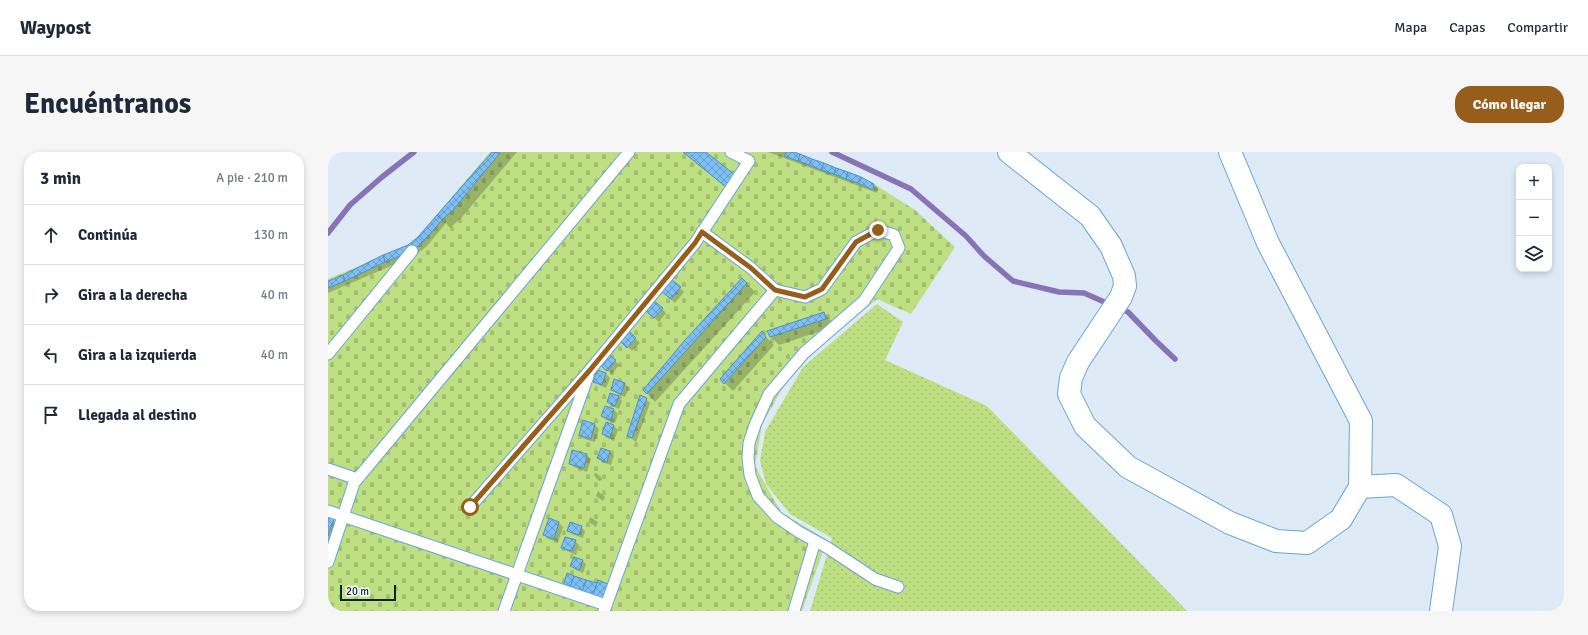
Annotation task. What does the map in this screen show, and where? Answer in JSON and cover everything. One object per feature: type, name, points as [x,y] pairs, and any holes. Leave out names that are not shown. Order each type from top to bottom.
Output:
[{"type":"main road","points":[[1009,152],[1090,216],[1112,246],[1124,276],[1125,286],[1121,297],[1078,362],[1071,378],[1069,394],[1085,426],[1128,467],[1230,523],[1276,540],[1307,543],[1342,519],[1360,487],[1361,421],[1268,243],[1230,152]]},
{"type":"main road","points":[[1360,487],[1396,485],[1441,515],[1450,546],[1441,611]]},
{"type":"lane","points":[[328,562],[354,483],[629,152]]},
{"type":"lane","points":[[470,507],[590,370],[695,243],[749,161],[731,152]]},
{"type":"lane","points":[[702,232],[751,268],[775,290],[805,297],[822,289],[856,242],[878,230],[894,235],[899,248],[864,301],[804,353],[769,394],[755,425],[749,443],[748,458],[750,475],[758,496],[777,517],[875,579],[898,587]]},
{"type":"lane","points":[[328,354],[412,251]]},
{"type":"lane","points":[[328,511],[517,575],[605,608],[679,404],[775,290]]},
{"type":"lane","points":[[504,611],[590,370]]},
{"type":"lane","points":[[328,469],[357,479]]},
{"type":"lane","points":[[794,611],[815,541]]},
{"type":"green space","points":[[490,152],[794,152],[874,184],[915,210],[955,247],[911,314],[877,299],[815,351],[784,385],[762,425],[755,466],[781,512],[827,540],[802,611],[328,611],[328,279],[409,245],[418,237]]},
{"type":"green space","points":[[877,304],[903,322],[885,360],[987,406],[1187,611],[810,611],[832,538],[790,514],[766,484],[760,461],[765,432],[803,367]]},
{"type":"building","points":[[492,152],[500,153],[454,209],[442,220],[437,215]]},
{"type":"building","points":[[683,152],[706,152],[735,175],[726,187]]},
{"type":"building","points":[[786,152],[800,154],[798,161],[784,156]]},
{"type":"building","points":[[800,154],[812,159],[809,165],[798,161]]},
{"type":"building","points":[[812,159],[824,163],[821,170],[809,165]]},
{"type":"building","points":[[824,163],[836,168],[834,174],[821,170]]},
{"type":"building","points":[[836,168],[848,172],[846,179],[834,174]]},
{"type":"building","points":[[848,172],[861,177],[858,183],[846,179]]},
{"type":"building","points":[[861,177],[874,184],[873,190],[858,183]]},
{"type":"building","points":[[437,215],[442,220],[423,242],[418,237]]},
{"type":"building","points":[[418,237],[423,242],[412,251],[385,262],[383,255],[408,245]]},
{"type":"building","points":[[383,255],[385,262],[345,281],[343,275]]},
{"type":"building","points":[[343,275],[345,281],[328,288],[328,281]]},
{"type":"building","points":[[742,278],[747,283],[647,394],[643,390],[685,340]]},
{"type":"building","points":[[672,280],[681,287],[671,299],[662,292]]},
{"type":"building","points":[[654,301],[663,308],[654,318],[646,311]]},
{"type":"building","points":[[824,312],[826,319],[770,337],[767,331]]},
{"type":"building","points":[[629,331],[636,338],[627,348],[619,340]]},
{"type":"building","points":[[762,331],[766,337],[724,384],[720,379]]},
{"type":"building","points":[[609,355],[616,360],[607,371],[601,366]]},
{"type":"building","points":[[598,370],[606,373],[602,385],[593,382]]},
{"type":"building","points":[[614,379],[625,383],[621,394],[611,390]]},
{"type":"building","points":[[610,393],[619,396],[615,406],[607,402]]},
{"type":"building","points":[[640,395],[647,398],[632,438],[627,436]]},
{"type":"building","points":[[605,406],[614,409],[611,420],[601,416]]},
{"type":"building","points":[[583,420],[595,424],[591,439],[579,435]]},
{"type":"building","points":[[606,422],[614,425],[610,437],[602,434]]},
{"type":"building","points":[[601,448],[610,451],[607,462],[597,458]]},
{"type":"building","points":[[572,450],[587,454],[584,468],[569,464]]},
{"type":"building","points":[[328,517],[334,519],[328,536]]},
{"type":"building","points":[[549,518],[559,522],[554,539],[543,535]]},
{"type":"building","points":[[570,522],[582,526],[579,535],[567,531]]},
{"type":"building","points":[[565,537],[576,540],[572,551],[561,548]]},
{"type":"building","points":[[574,557],[583,560],[579,570],[570,566]]},
{"type":"building","points":[[567,573],[574,576],[570,588],[563,586]]},
{"type":"building","points":[[574,576],[586,580],[582,592],[570,588]]},
{"type":"building","points":[[586,580],[597,583],[593,595],[582,592]]},
{"type":"building","points":[[598,580],[608,584],[603,599],[593,595]]},
{"type":"waterway","points":[[328,233],[350,205],[414,152]]},
{"type":"waterway","points":[[832,152],[911,189],[966,236],[984,256],[1013,281],[1059,292],[1084,293],[1111,305]]},
{"type":"waterway","points":[[1119,308],[1128,312],[1175,359]]},
{"type":"route","points":[[470,507],[590,370],[695,243],[702,232],[751,268],[775,290],[805,297],[822,289],[856,242],[878,230]]}]
